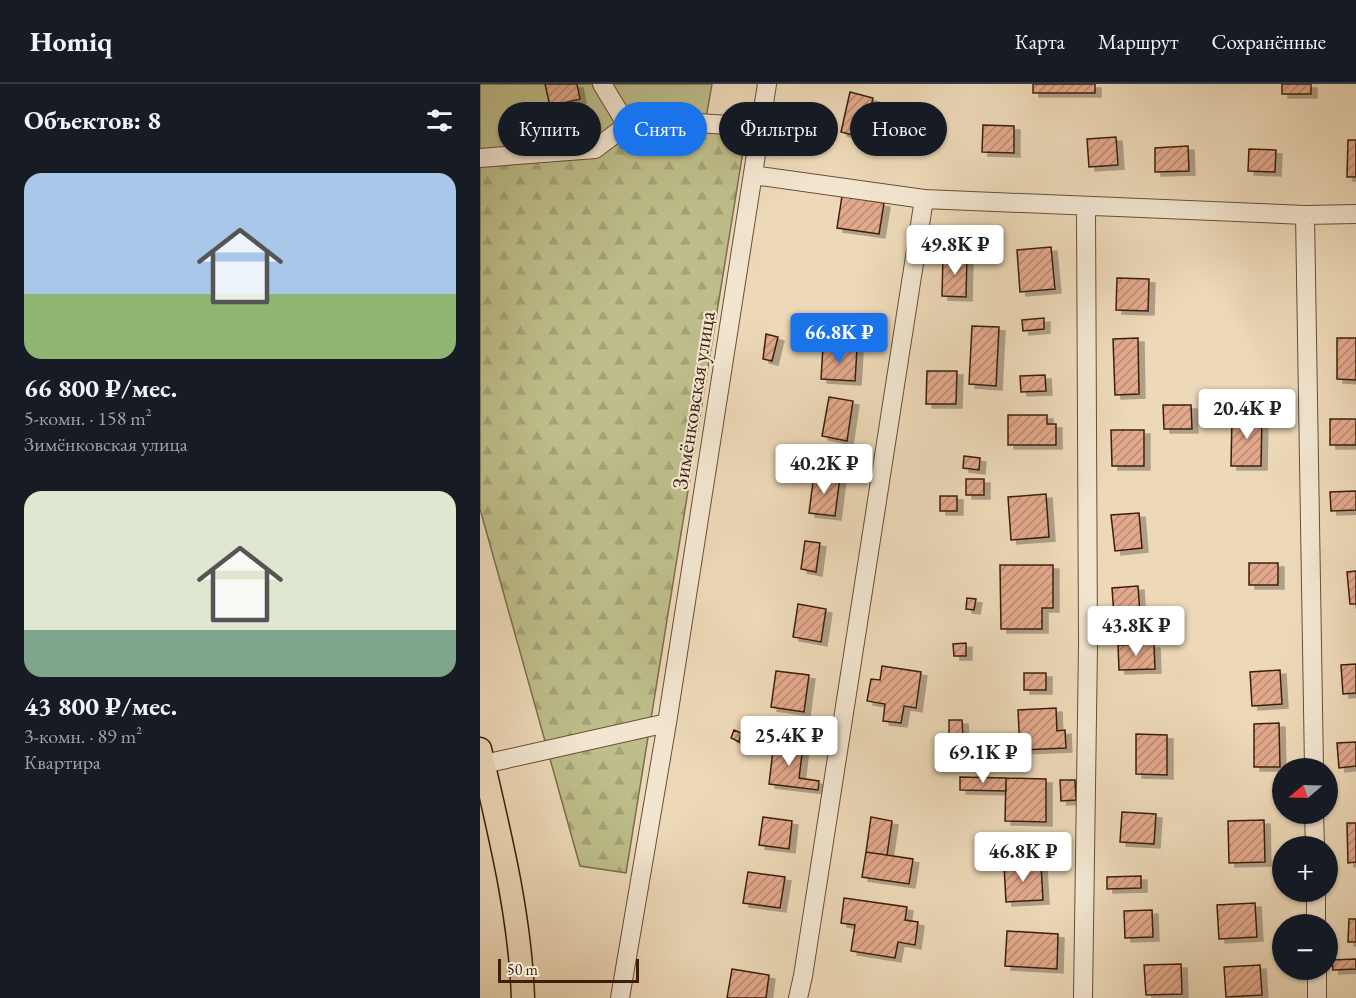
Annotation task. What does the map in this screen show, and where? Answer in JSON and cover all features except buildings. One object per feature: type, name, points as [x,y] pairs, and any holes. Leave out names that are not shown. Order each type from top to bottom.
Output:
[{"type":"main road","points":[[482,757],[512,887],[524,998]]},
{"type":"street","points":[[602,84],[613,102]]},
{"type":"street","name":"Зимёнковская улица","points":[[764,102],[767,84]]},
{"type":"street","points":[[480,158],[595,149],[613,136]]},
{"type":"street","name":"Зимёнковская улица","points":[[620,998],[667,723],[756,156]]},
{"type":"street","points":[[753,175],[924,199],[1305,215],[1356,214]]},
{"type":"street","points":[[798,998],[807,953],[924,199]]},
{"type":"street","points":[[1083,998],[1088,645],[1086,206]]},
{"type":"street","points":[[1305,215],[1314,758]]},
{"type":"street","points":[[482,757],[667,723]]},
{"type":"street","points":[[1317,980],[1317,998]]},
{"type":"green space","points":[[480,84],[712,84],[707,112],[707,102],[613,102],[613,138],[601,141],[601,102],[498,102],[498,156],[531,156],[480,167]]},
{"type":"green space","points":[[707,128],[719,130],[719,156],[742,156],[626,873],[580,866],[480,509],[480,156],[498,154],[498,156],[601,156],[601,136],[613,133],[613,156],[707,156]]}]
